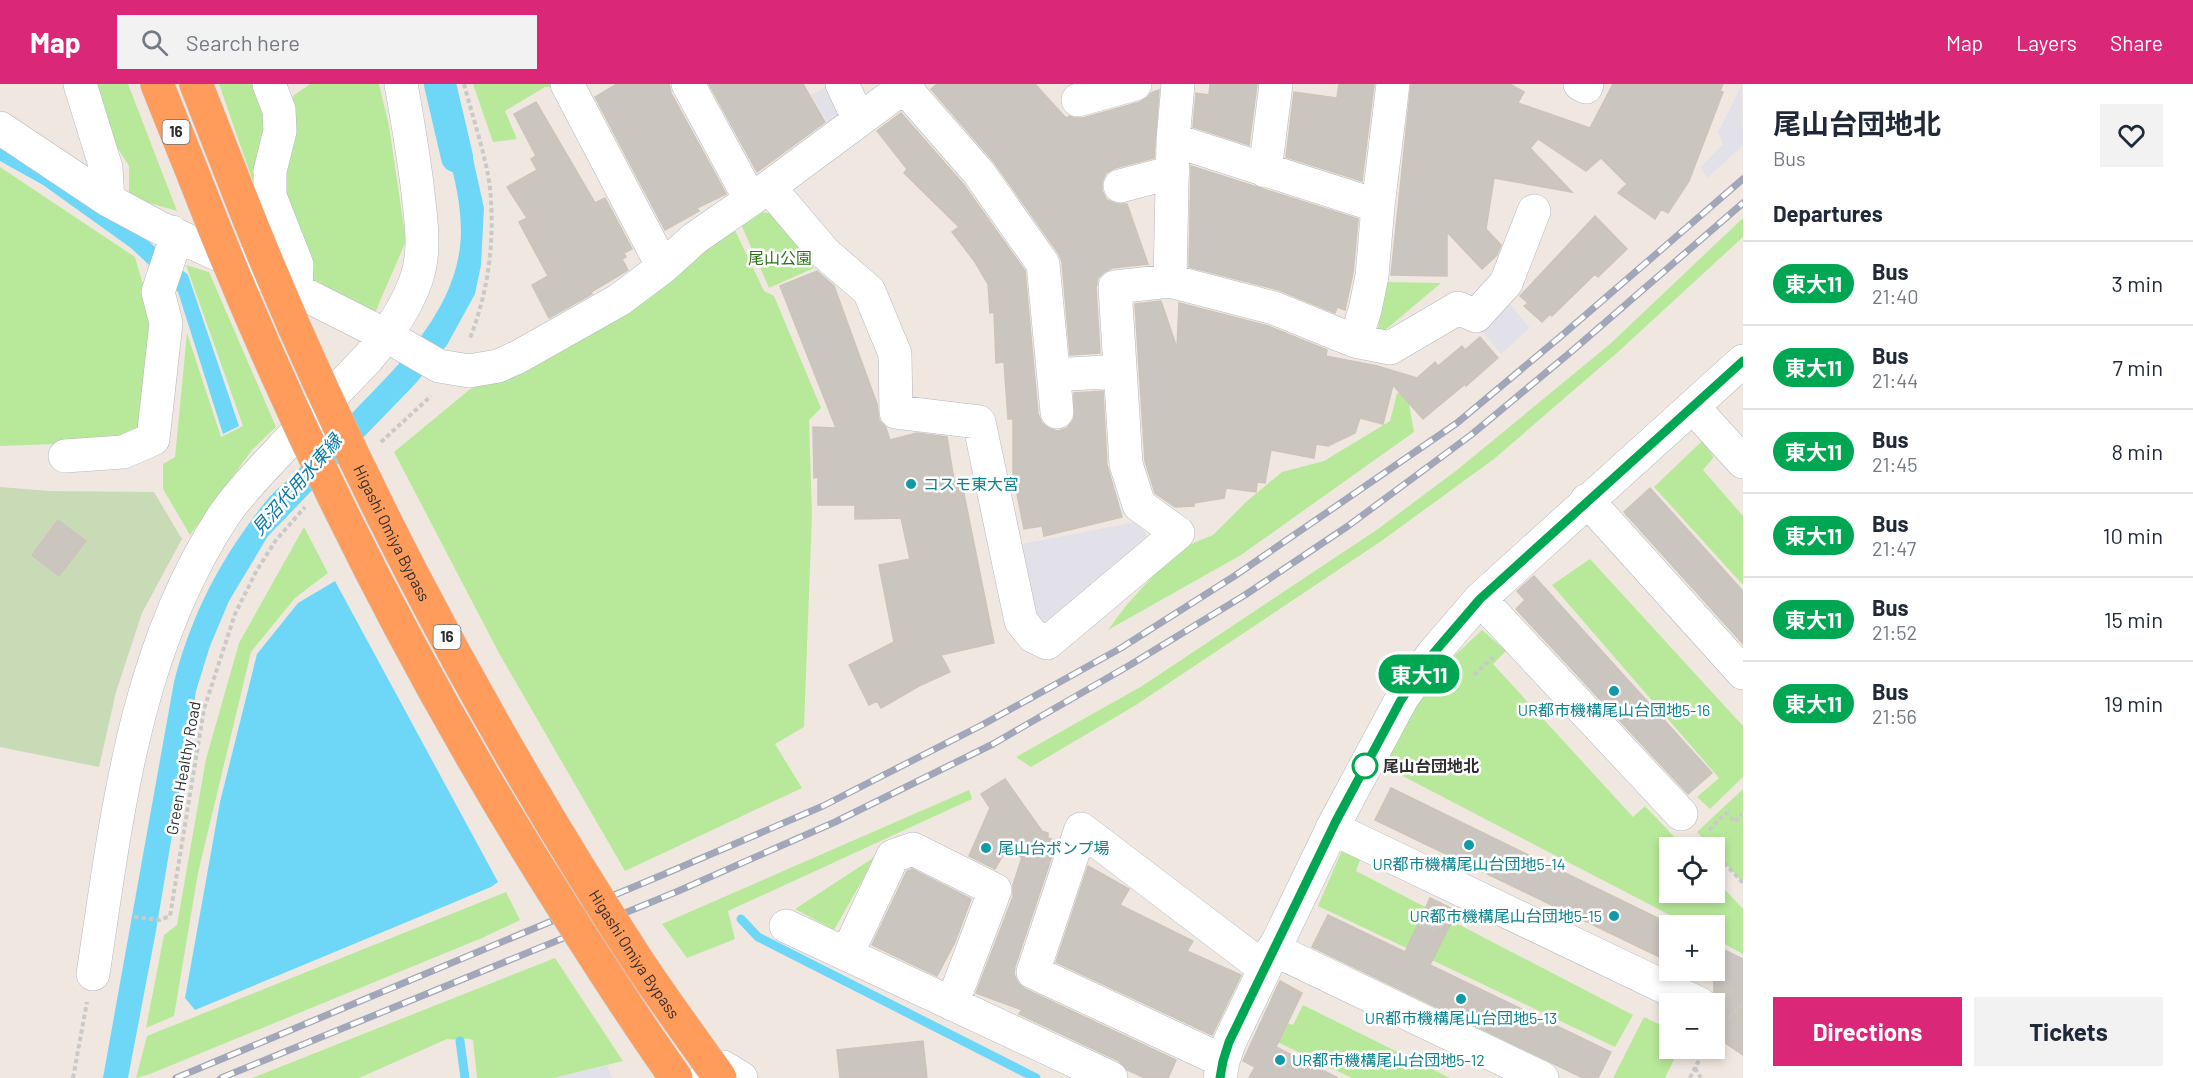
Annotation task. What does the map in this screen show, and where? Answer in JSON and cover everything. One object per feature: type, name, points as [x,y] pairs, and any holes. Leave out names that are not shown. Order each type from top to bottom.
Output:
[{"type":"highway","name":"16","points":[[157,84],[251,315],[295,413],[342,513],[441,704],[527,851],[612,984],[676,1078]]},
{"type":"highway","name":"Higashi Omiya Bypass","points":[[196,84],[282,301],[368,488],[432,611],[495,725],[565,844],[640,963],[720,1078]]},
{"type":"street","points":[[80,84],[106,168],[108,201]]},
{"type":"street","points":[[269,84],[279,110],[280,131],[270,171],[270,196],[297,265],[296,290]]},
{"type":"street","points":[[93,974],[113,839],[137,716],[168,624],[195,562],[244,488],[368,358],[393,339],[417,278],[422,236],[415,156],[401,84]]},
{"type":"street","points":[[567,84],[663,267]]},
{"type":"street","points":[[688,84],[760,193],[869,291],[895,354],[896,412],[979,422],[1021,621],[1033,636],[1047,643],[1178,533],[1139,506],[1126,464],[1115,287],[1170,281],[1274,308],[1355,341],[1390,348],[1458,308],[1476,316],[1506,283],[1534,211]]},
{"type":"street","points":[[842,84],[859,120]]},
{"type":"street","points":[[1078,100],[1135,84]]},
{"type":"street","points":[[1170,281],[1173,156],[1178,84]]},
{"type":"street","points":[[1265,171],[1276,84]]},
{"type":"street","points":[[1355,341],[1365,310],[1372,276],[1393,84]]},
{"type":"street","points":[[1580,84],[1586,87],[1587,84]]},
{"type":"street","points":[[0,128],[108,201],[172,240],[296,290],[393,339],[436,380],[498,366],[619,300],[663,267],[694,238],[760,193],[906,86],[980,173],[1042,264],[1057,412]]},
{"type":"street","points":[[1120,186],[1173,156],[1265,171],[1378,206]]},
{"type":"street","points":[[65,456],[123,452],[153,439],[166,323],[158,292],[172,240]]},
{"type":"street","points":[[1542,1078],[1269,958],[1082,829],[1033,972],[1222,1070],[1229,1042],[1269,958],[1332,828],[1401,700],[1432,655],[1480,599],[1743,361]]},
{"type":"street","points":[[1054,375],[1119,371]]},
{"type":"street","points":[[1693,407],[1743,462]]},
{"type":"street","points":[[1587,500],[1743,673]]},
{"type":"street","points":[[1480,599],[1691,826]]},
{"type":"street","points":[[1332,828],[1677,993]]},
{"type":"street","points":[[847,954],[893,856],[913,849],[995,890],[952,1004]]},
{"type":"street","points":[[786,926],[1111,1078]]},
{"type":"street","points":[[705,1078],[723,1067],[741,1078]]},
{"type":"path","points":[[464,84],[489,185],[491,216],[491,250],[482,308],[468,345]]},
{"type":"path","points":[[379,444],[436,380]]},
{"type":"path","points":[[129,916],[160,921],[170,916],[204,709],[235,614],[257,570],[276,540],[314,500]]},
{"type":"path","points":[[1691,826],[1726,813],[1735,822],[1743,814]]},
{"type":"path","points":[[1725,864],[1743,883]]},
{"type":"path","points":[[73,1078],[93,974]]},
{"type":"path","points":[[1690,1078],[1700,1059]]},
{"type":"path","points":[[1695,1068],[1701,1078]]},
{"type":"shaded area","points":[[831,84],[843,104],[839,121],[830,126],[811,95]]},
{"type":"shaded area","points":[[1742,84],[1743,145],[1707,178],[1701,167],[1723,144],[1718,132]]},
{"type":"shaded area","points":[[1508,302],[1530,328],[1501,354],[1479,328]]},
{"type":"shaded area","points":[[1141,521],[1149,544],[1043,633],[1027,596],[1022,544]]},
{"type":"shaded area","points":[[607,1065],[612,1078],[553,1078]]},
{"type":"green space","points":[[92,84],[128,84],[177,211],[129,197],[129,166],[103,125]]},
{"type":"green space","points":[[219,84],[254,84],[268,116],[253,182]]},
{"type":"green space","points":[[310,84],[379,84],[389,126],[406,241],[374,315],[314,280],[276,195],[290,134],[293,96]]},
{"type":"green space","points":[[473,84],[557,84],[553,87],[545,87],[505,111],[517,139],[493,142]]},
{"type":"green space","points":[[0,167],[135,257],[154,323],[145,430],[114,442],[0,446]]},
{"type":"green space","name":"尾山公園","points":[[761,212],[781,215],[814,268],[769,288],[740,222]]},
{"type":"green space","points":[[1743,218],[1743,237],[1618,352],[1494,459],[1380,542],[1136,705],[1031,767],[1016,757],[1142,686],[1378,529],[1457,470],[1610,344]]},
{"type":"green space","points":[[732,224],[764,291],[774,296],[821,408],[809,420],[812,514],[804,727],[775,744],[802,788],[625,871],[500,655],[394,452],[469,390],[621,313]]},
{"type":"green space","points":[[186,265],[209,272],[276,427],[252,450],[190,535],[163,489],[163,464],[175,457],[187,333],[221,437],[243,426]]},
{"type":"green space","points":[[1384,282],[1441,283],[1377,337]]},
{"type":"green space","points":[[1397,393],[1407,393],[1414,432],[1241,555],[1108,630],[1125,607],[1176,550],[1213,535],[1246,502],[1282,472],[1324,461],[1390,421]]},
{"type":"green space","points":[[1702,441],[1714,457],[1703,470],[1743,516],[1743,585],[1654,487]]},
{"type":"green space","points":[[0,487],[50,491],[154,492],[182,539],[142,613],[116,692],[99,767],[0,747]]},
{"type":"green space","points":[[304,527],[328,573],[295,598],[251,652],[198,873],[174,1016],[146,1028],[164,935],[177,925],[206,759],[239,643]]},
{"type":"green space","points":[[1590,559],[1743,726],[1743,777],[1710,809],[1697,797],[1719,778],[1552,585]]},
{"type":"green space","points":[[1482,630],[1506,651],[1493,664],[1633,817],[1645,806],[1674,837],[1659,837],[1659,903],[1725,903],[1725,890],[1743,909],[1743,954],[1725,944],[1725,915],[1670,915],[1391,770],[1389,750],[1428,688],[1454,656]]},
{"type":"green space","points":[[1743,789],[1743,883],[1725,863],[1725,837],[1702,837],[1697,832]]},
{"type":"green space","points":[[969,790],[972,799],[728,911],[735,939],[687,958],[662,924]]},
{"type":"green space","points":[[1342,850],[1361,857],[1356,871],[1633,1015],[1615,1047],[1318,906]]},
{"type":"green space","points":[[876,856],[834,930],[795,909]]},
{"type":"green space","points":[[506,892],[520,920],[482,938],[136,1078],[147,1036]]},
{"type":"green space","points":[[555,958],[623,1061],[553,1078],[477,1078],[473,1040],[447,1039],[359,1078],[252,1078]]},
{"type":"green space","points":[[1303,1005],[1450,1078],[1352,1078],[1269,1038],[1279,1020],[1293,1025]]},
{"type":"green space","points":[[1644,1017],[1659,1024],[1659,1059],[1674,1059],[1665,1078],[1613,1078]]},
{"type":"water","points":[[462,109],[484,208],[481,265],[475,294],[447,345],[416,383],[268,536],[229,601],[210,646],[196,691],[156,931],[128,1078],[103,1078],[174,682],[187,640],[213,580],[235,543],[257,513],[271,495],[393,370],[426,329],[440,307],[451,283],[458,258],[461,232],[457,189],[438,121]]},
{"type":"water","points":[[0,140],[134,229],[188,275],[239,426],[223,434],[178,292],[131,248],[43,185],[0,161]]},
{"type":"water","points":[[335,581],[498,882],[491,887],[195,1010],[185,998],[220,802],[257,654],[298,603]]},
{"type":"building","points":[[617,84],[669,84],[671,93],[726,194],[697,208],[699,211],[665,230],[595,97]]},
{"type":"building","points":[[709,84],[803,84],[825,122],[757,172]]},
{"type":"building","points":[[937,84],[1035,84],[1066,118],[1070,116],[1083,118],[1140,102],[1159,90],[1154,158],[1115,168],[1106,173],[1102,182],[1102,191],[1107,200],[1116,204],[1127,204],[1148,264],[1112,268],[1098,278],[1096,288],[1100,353],[1070,355],[1062,262],[1059,254],[994,162],[931,89]]},
{"type":"building","points":[[1210,84],[1257,84],[1249,145],[1193,127],[1196,93],[1209,95]]},
{"type":"building","points":[[1339,84],[1374,84],[1362,181],[1286,157],[1294,92],[1337,98]]},
{"type":"building","points":[[1411,84],[1510,84],[1524,92],[1518,103],[1590,128],[1613,84],[1723,84],[1720,91],[1723,92],[1689,181],[1668,213],[1661,209],[1655,219],[1618,193],[1627,184],[1601,158],[1586,171],[1538,139],[1530,148],[1572,192],[1494,178],[1486,229],[1501,245],[1497,255],[1482,269],[1447,232],[1447,276],[1391,275]]},
{"type":"building","points":[[536,102],[595,203],[605,198],[632,249],[624,253],[626,257],[622,259],[628,270],[591,292],[592,294],[549,318],[532,285],[548,276],[519,222],[527,218],[507,187],[537,170],[531,159],[536,156],[514,114]]},
{"type":"building","points":[[901,113],[964,185],[1025,271],[1038,414],[1042,423],[1058,431],[1067,428],[1074,419],[1074,393],[1103,391],[1107,465],[1122,517],[1044,536],[1042,526],[1024,529],[1013,474],[1013,419],[1008,419],[1004,362],[996,363],[994,312],[990,313],[988,284],[975,262],[952,232],[959,227],[904,173],[907,169],[877,131]]},
{"type":"building","points":[[1191,166],[1358,219],[1353,273],[1345,310],[1337,307],[1335,313],[1279,290],[1189,267]]},
{"type":"building","points":[[1595,216],[1627,249],[1598,277],[1595,274],[1552,316],[1550,314],[1542,322],[1524,306],[1528,303],[1520,296]]},
{"type":"building","name":"コスモ東大宮","points":[[817,271],[834,286],[877,404],[879,420],[886,428],[890,440],[917,433],[947,437],[954,480],[961,479],[994,643],[941,655],[950,672],[919,686],[881,708],[877,701],[869,705],[849,665],[894,642],[879,565],[910,559],[901,518],[855,519],[855,505],[818,505],[818,477],[814,478],[813,427],[836,428],[780,286]]},
{"type":"building","points":[[1161,301],[1177,348],[1179,303],[1268,326],[1327,350],[1326,356],[1377,366],[1417,378],[1435,362],[1438,366],[1462,346],[1465,350],[1480,337],[1498,358],[1423,419],[1393,385],[1383,424],[1360,418],[1355,433],[1328,446],[1316,444],[1314,458],[1271,450],[1265,483],[1257,482],[1256,492],[1226,488],[1224,498],[1194,503],[1194,506],[1175,507],[1155,493],[1145,461],[1135,304]]},
{"type":"building","points":[[1650,488],[1743,591],[1743,644],[1624,512]]},
{"type":"building","points":[[58,520],[86,541],[59,576],[32,555]]},
{"type":"building","name":"UR都市機構尾山台団地5-16","points":[[1534,576],[1712,773],[1688,794],[1516,609],[1525,600],[1517,591]]},
{"type":"building","points":[[1005,779],[1042,831],[1048,833],[1048,838],[1057,841],[1015,966],[1014,974],[1018,983],[1025,989],[1176,1060],[1168,1078],[1145,1078],[1127,1070],[1119,1061],[1019,1014],[1022,1010],[976,993],[1013,897],[1013,885],[1022,857],[1006,850],[995,869],[969,856],[990,808],[981,794]]},
{"type":"building","name":"UR都市機構尾山台団地5-14","points":[[1391,788],[1659,919],[1659,957],[1375,820]]},
{"type":"building","points":[[1088,866],[1129,889],[1120,905],[1193,941],[1187,951],[1241,975],[1212,1035],[1056,962]]},
{"type":"building","points":[[912,869],[971,899],[955,942],[937,976],[872,945],[907,871]]},
{"type":"building","name":"UR都市機構尾山台団地5-13","points":[[1430,898],[1457,911],[1430,965],[1611,1052],[1598,1078],[1583,1078],[1312,947],[1328,915],[1405,952]]},
{"type":"building","points":[[1725,950],[1743,959],[1743,1055],[1725,1043],[1725,993],[1714,992],[1714,981],[1725,981]]},
{"type":"building","points":[[1280,981],[1302,993],[1276,1047],[1338,1078],[1249,1078],[1255,1067],[1243,1061]]},
{"type":"building","points":[[923,1041],[927,1078],[840,1078],[837,1050]]},
{"type":"waterway","name":"見沼代用水東縁","points":[[440,84],[457,157]]},
{"type":"waterway","points":[[741,919],[758,937],[1036,1078]]},
{"type":"waterway","points":[[460,1041],[465,1078]]},
{"type":"railway","points":[[176,1078],[823,806],[982,725],[1121,648],[1233,577],[1457,423],[1743,179]]},
{"type":"railway","points":[[221,1078],[676,892],[835,822],[993,744],[1245,595],[1348,526],[1471,435],[1743,203]]},
{"type":"bus line","name":"東大11","points":[[1220,1078],[1229,1042],[1336,821],[1401,700],[1432,655],[1480,599],[1743,361]]},
{"type":"place","name":"コスモ東大宮","points":[[911,484]]},
{"type":"place","name":"UR都市機構尾山台団地5-16","points":[[1614,691]]},
{"type":"place","name":"尾山台団地北","points":[[1365,766]]},
{"type":"place","name":"UR都市機構尾山台団地5-14","points":[[1469,845]]},
{"type":"place","name":"尾山台ポンプ場","points":[[986,848]]},
{"type":"place","name":"UR都市機構尾山台団地5-15","points":[[1614,916]]},
{"type":"place","name":"UR都市機構尾山台団地5-13","points":[[1461,999]]},
{"type":"place","name":"UR都市機構尾山台団地5-12","points":[[1280,1060]]}]
